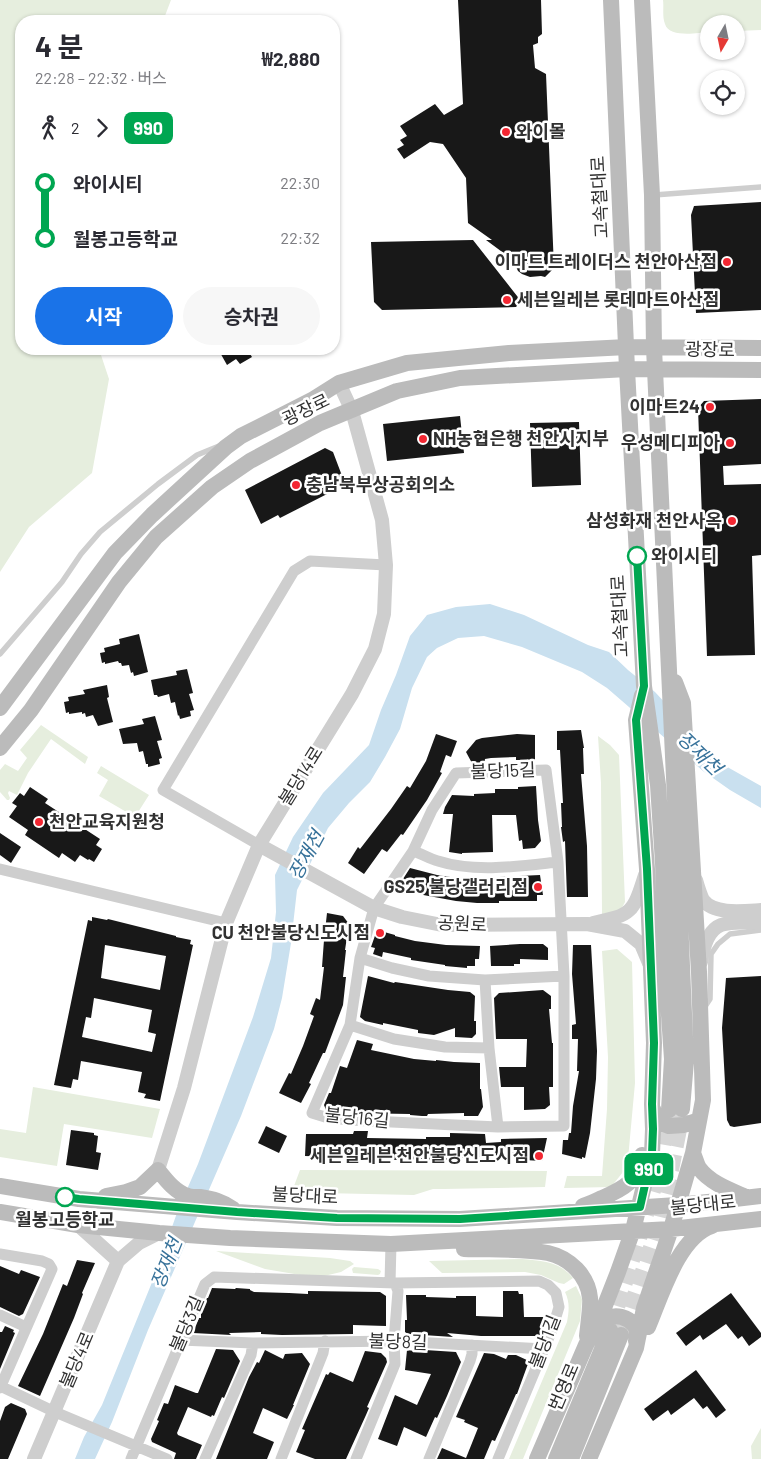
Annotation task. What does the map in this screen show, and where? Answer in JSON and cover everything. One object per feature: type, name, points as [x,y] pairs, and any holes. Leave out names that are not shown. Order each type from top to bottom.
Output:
[{"type":"main road","name":"고속철대로","points":[[612,0],[627,369],[644,686],[658,784],[676,1110],[686,1061],[675,799],[677,699],[669,663],[654,348],[652,195],[642,0]]},
{"type":"main road","name":"광장로","points":[[0,708],[115,553],[152,515],[226,447],[241,436],[312,400],[339,383],[407,363],[508,352],[627,347],[761,348]]},
{"type":"main road","name":"광장로","points":[[0,748],[32,710],[118,582],[156,537],[212,487],[250,461],[320,423],[398,391],[460,378],[627,369],[761,370]]},
{"type":"main road","points":[[537,1459],[603,1335],[618,1272],[640,1207],[652,1154],[654,1043],[647,869],[636,720],[644,686]]},
{"type":"main road","points":[[636,1348],[644,1308],[671,1228],[693,1153],[703,1100],[699,972],[693,870],[677,699]]},
{"type":"main road","points":[[652,1104],[657,1121],[668,1126],[684,1125],[699,1120]]},
{"type":"main road","points":[[549,1213],[587,1205],[619,1191],[634,1179],[641,1164],[652,1104]]},
{"type":"main road","points":[[693,1153],[698,1166],[708,1178],[728,1189],[755,1197]]},
{"type":"main road","points":[[0,1186],[88,1200],[140,1187],[158,1170],[177,1191],[188,1196],[213,1199],[226,1204],[237,1212]]},
{"type":"main road","name":"불당대로","points":[[88,1200],[337,1218],[460,1219],[677,1205],[755,1197]]},
{"type":"main road","points":[[0,1212],[78,1225],[159,1233]]},
{"type":"main road","name":"불당대로","points":[[159,1233],[230,1238],[391,1244],[671,1228],[761,1219]]},
{"type":"main road","points":[[589,1459],[636,1348],[643,1337],[668,1277],[680,1254],[706,1228],[718,1224]]},
{"type":"main road","points":[[428,1242],[454,1248],[550,1254],[574,1265],[585,1279],[603,1335]]},
{"type":"main road","points":[[603,1335],[601,1322],[610,1317],[620,1316],[626,1318],[635,1325],[637,1332],[636,1348]]},
{"type":"main road","name":"번영로","points":[[556,1459],[603,1335]]},
{"type":"main road","name":"번영로","points":[[571,1459],[603,1335]]},
{"type":"street","name":"불당14로","points":[[158,1170],[184,1088],[226,923],[259,845],[352,694],[375,649],[384,614],[386,565],[382,520],[352,411],[339,383]]},
{"type":"street","points":[[259,845],[163,790],[294,571],[310,561],[386,565]]},
{"type":"street","name":"불당15길","points":[[374,908],[413,851],[432,810],[456,773],[546,770],[558,862],[561,925]]},
{"type":"street","name":"공원로","points":[[259,845],[374,908],[402,917],[442,925],[587,924]]},
{"type":"street","points":[[413,851],[439,862],[465,866],[494,867],[558,862]]},
{"type":"street","points":[[0,869],[226,923]]},
{"type":"street","points":[[587,924],[620,917],[633,907],[638,899],[647,869]]},
{"type":"street","points":[[693,870],[701,896],[714,909],[761,922]]},
{"type":"street","name":"불당16길","points":[[374,908],[360,958],[350,1025],[312,1113],[325,1117],[349,1120],[562,1131],[564,976],[561,925]]},
{"type":"street","points":[[699,972],[703,951],[713,931],[738,917],[761,910]]},
{"type":"street","points":[[587,924],[626,931],[641,944],[651,967]]},
{"type":"street","points":[[360,958],[392,968],[429,976],[484,980],[564,976]]},
{"type":"street","points":[[484,980],[498,1127]]},
{"type":"street","points":[[350,1025],[394,1039],[446,1047],[489,1048]]},
{"type":"street","points":[[78,1225],[118,1261],[139,1243],[159,1233]]},
{"type":"street","points":[[356,1459],[396,1364],[394,1341],[398,1290],[393,1283],[391,1244]]},
{"type":"street","points":[[0,1254],[42,1261],[49,1264],[52,1269],[0,1387],[167,1459]]},
{"type":"street","name":"불당4로","points":[[34,1459],[118,1261]]},
{"type":"street","name":"불당3길","points":[[131,1459],[205,1284],[214,1277],[393,1283]]},
{"type":"street","name":"불당1길","points":[[393,1283],[539,1281],[548,1285],[556,1293],[558,1307],[552,1330],[498,1459]]},
{"type":"street","points":[[0,1314],[26,1327]]},
{"type":"street","name":"불당8길","points":[[180,1340],[253,1343],[394,1341],[544,1349]]},
{"type":"street","points":[[281,1459],[323,1353],[324,1341]]},
{"type":"street","points":[[205,1459],[251,1355],[253,1343]]},
{"type":"street","points":[[429,1459],[470,1361],[472,1345]]},
{"type":"lane","points":[[652,195],[761,187]]},
{"type":"lane","points":[[0,654],[62,582],[81,554],[100,532],[158,484],[197,455],[241,436]]},
{"type":"lane","points":[[700,1014],[710,999],[711,954],[718,944],[730,934],[761,930]]},
{"type":"green space","points":[[0,0],[171,0],[165,15],[15,15],[15,355],[101,355],[109,379],[92,473],[29,527],[0,572]]},
{"type":"green space","points":[[663,0],[761,0],[761,30],[745,31],[745,15],[700,15],[700,33],[684,34],[668,28],[663,15]]},
{"type":"green space","points":[[41,725],[88,757],[85,764],[51,739],[28,773],[17,795],[9,791],[10,798],[7,800],[0,792],[0,770],[5,764],[18,771],[27,758],[20,750]]},
{"type":"green space","points":[[598,736],[619,755],[625,902],[623,906],[613,913],[602,914],[601,783]]},
{"type":"green space","points":[[101,766],[149,795],[135,817],[99,796],[108,780],[97,773]]},
{"type":"green space","points":[[617,949],[632,962],[635,1083],[628,1159],[623,1172],[611,1187],[564,1188],[567,1176],[602,1176],[607,1109],[608,1057],[602,951]]},
{"type":"green space","points":[[33,1087],[160,1109],[152,1138],[64,1124],[57,1166],[0,1157],[0,1129],[26,1133]]},
{"type":"green space","points":[[300,1170],[547,1171],[545,1187],[433,1189],[414,1195],[322,1193],[295,1188]]},
{"type":"green space","points":[[216,1251],[330,1258],[350,1261],[354,1264],[341,1272],[312,1277],[265,1269]]},
{"type":"green space","points":[[522,1259],[543,1261],[556,1265],[568,1272],[573,1278],[564,1284],[541,1275],[525,1272],[442,1273],[429,1261]]},
{"type":"green space","points":[[354,1267],[378,1269],[381,1271],[378,1275],[353,1273],[352,1269]]},
{"type":"green space","points":[[576,1286],[582,1299],[580,1321],[523,1459],[509,1459],[567,1322],[569,1307],[565,1292]]},
{"type":"green space","points":[[761,1428],[761,1459],[752,1459],[751,1446]]},
{"type":"water","name":"장재천","points":[[490,604],[524,615],[588,645],[609,652],[655,692],[722,764],[761,786],[761,808],[703,771],[607,688],[582,672],[522,647],[484,636],[458,638],[437,648],[427,657],[412,688],[400,729],[385,757],[370,782],[328,828],[297,890],[282,998],[274,1029],[241,1116],[148,1330],[112,1422],[95,1459],[75,1459],[84,1437],[102,1405],[155,1275],[178,1210],[198,1164],[253,1017],[271,958],[276,912],[275,875],[293,837],[323,793],[369,745],[410,636],[427,615],[456,607]]},
{"type":"building","name":"와이몰","points":[[458,0],[541,0],[542,34],[538,37],[538,43],[533,45],[535,68],[546,74],[554,268],[545,277],[530,277],[522,274],[518,271],[513,260],[486,240],[492,240],[468,223],[466,178],[443,144],[430,142],[404,159],[397,149],[404,145],[400,140],[407,136],[400,126],[435,104],[444,115],[463,104]]},
{"type":"building","name":"이마트 트레이더스 천안아산점","points":[[761,202],[761,310],[696,313],[691,215],[694,206]]},
{"type":"building","points":[[473,240],[521,301],[516,307],[382,310],[374,302],[371,242]]},
{"type":"building","points":[[221,355],[251,355],[252,357],[240,364],[236,359],[227,365]]},
{"type":"building","points":[[761,399],[761,464],[723,466],[724,485],[761,484],[761,555],[752,556],[755,655],[707,656],[698,408],[704,401]]},
{"type":"building","name":"NH농협은행 천안시지부","points":[[460,416],[464,453],[387,461],[383,424]]},
{"type":"building","points":[[579,422],[581,485],[532,487],[530,423]]},
{"type":"building","name":"충남북부상공회의소","points":[[325,448],[333,452],[344,481],[329,488],[331,492],[280,518],[278,515],[261,524],[245,490]]},
{"type":"building","points":[[139,634],[148,672],[134,676],[129,665],[122,666],[118,661],[102,663],[100,653],[105,652],[104,648],[120,644],[119,639]]},
{"type":"building","points":[[187,669],[193,693],[189,694],[194,710],[190,711],[191,716],[180,719],[175,702],[171,703],[169,694],[158,697],[154,695],[151,680],[177,675],[176,671]]},
{"type":"building","points":[[107,685],[109,697],[107,698],[113,722],[98,726],[93,715],[86,717],[85,713],[82,714],[82,712],[66,713],[64,702],[69,701],[68,697],[85,694],[83,690]]},
{"type":"building","points":[[155,716],[162,740],[157,741],[162,758],[159,759],[160,764],[148,767],[143,751],[139,752],[137,743],[123,744],[119,729],[144,724],[142,719]]},
{"type":"building","points":[[581,730],[584,748],[584,774],[581,774],[587,846],[588,897],[567,897],[565,841],[563,842],[561,827],[561,803],[563,803],[560,750],[557,750],[557,731]]},
{"type":"building","points":[[436,734],[457,741],[451,757],[446,755],[440,772],[442,773],[427,800],[403,835],[401,834],[387,852],[382,849],[364,874],[348,863],[358,847],[360,849],[407,786],[410,788],[426,761]]},
{"type":"building","points":[[517,734],[535,735],[535,760],[516,760],[516,757],[491,758],[485,759],[484,765],[473,765],[466,752],[476,740]]},
{"type":"building","points":[[536,786],[541,841],[535,848],[523,849],[522,840],[519,841],[516,815],[492,815],[493,852],[462,854],[449,852],[453,814],[443,814],[452,795],[474,796],[474,794],[495,793],[495,789],[518,789],[518,787]]},
{"type":"building","name":"천안교육지원청","points":[[30,787],[48,799],[45,803],[100,839],[96,845],[102,849],[94,862],[80,855],[75,862],[62,853],[59,858],[25,835],[28,830],[9,817],[17,806],[12,803],[20,793],[24,796]]},
{"type":"building","points":[[0,833],[21,847],[11,863],[0,855]]},
{"type":"building","points":[[410,868],[437,875],[478,881],[478,878],[540,875],[543,895],[537,895],[537,901],[477,903],[396,890]]},
{"type":"building","points":[[327,913],[343,916],[349,924],[343,977],[346,977],[343,1005],[325,1053],[323,1053],[309,1083],[311,1084],[301,1103],[279,1093],[289,1073],[291,1074],[303,1046],[314,1016],[310,1014],[316,998],[320,1000]]},
{"type":"building","points":[[92,917],[108,919],[191,940],[190,944],[193,945],[160,1101],[144,1098],[146,1094],[138,1092],[142,1072],[81,1061],[78,1080],[73,1079],[71,1088],[54,1085],[88,920],[92,921]],"holes":[[[105,945],[166,956],[160,990],[101,978]],[[94,998],[152,1010],[148,1032],[156,1034],[152,1052],[82,1037],[86,1017],[91,1018]]]},
{"type":"building","points":[[377,930],[415,941],[446,945],[480,946],[479,959],[475,959],[475,966],[467,966],[467,968],[411,960],[411,958],[383,952],[382,957],[373,954],[375,948],[371,947]]},
{"type":"building","points":[[543,944],[548,948],[548,960],[520,959],[520,964],[514,964],[514,966],[491,966],[490,946]]},
{"type":"building","points":[[573,945],[591,945],[597,1051],[590,1133],[585,1158],[582,1157],[582,1159],[562,1154],[563,1140],[568,1140],[569,1133],[571,1133],[579,1071],[577,1071],[578,1039],[572,1039],[572,1025],[576,1024],[572,974]]},
{"type":"building","points":[[368,976],[394,983],[470,992],[475,996],[474,1021],[476,1021],[476,1034],[472,1038],[455,1037],[455,1028],[434,1035],[418,1033],[418,1030],[365,1021],[360,1017]]},
{"type":"building","points":[[761,976],[761,1123],[734,1127],[730,1126],[727,1120],[722,1028],[726,978]]},
{"type":"building","points":[[543,990],[551,996],[551,1009],[549,1009],[553,1043],[553,1087],[549,1087],[550,1105],[545,1109],[524,1110],[524,1087],[501,1087],[499,1067],[526,1067],[527,1039],[496,1039],[494,998],[499,993]]},
{"type":"building","points":[[357,1040],[373,1044],[371,1050],[414,1059],[480,1063],[480,1089],[483,1107],[478,1116],[464,1116],[464,1113],[428,1114],[427,1116],[422,1116],[326,1110],[324,1105],[329,1093],[331,1093],[340,1066],[347,1068]]},
{"type":"building","points":[[266,1126],[287,1136],[279,1153],[258,1143]]},
{"type":"building","points":[[71,1130],[94,1133],[94,1135],[98,1136],[96,1152],[101,1153],[98,1170],[66,1165]]},
{"type":"building","points":[[354,1131],[368,1131],[367,1138],[426,1139],[426,1137],[450,1137],[450,1133],[485,1134],[486,1143],[501,1142],[501,1139],[547,1138],[542,1161],[524,1160],[524,1158],[472,1157],[448,1158],[448,1160],[399,1160],[305,1156],[306,1134],[353,1134]]},
{"type":"building","points":[[77,1260],[95,1263],[74,1318],[40,1396],[18,1386],[43,1334],[63,1284],[67,1286]]},
{"type":"building","points":[[0,1266],[19,1274],[21,1270],[40,1277],[23,1314],[19,1316],[0,1307]]},
{"type":"building","points":[[212,1288],[308,1294],[308,1291],[380,1292],[386,1296],[386,1326],[353,1325],[353,1334],[282,1335],[261,1334],[261,1332],[229,1333],[231,1335],[193,1333],[199,1318],[201,1318],[201,1312]]},
{"type":"building","points":[[503,1291],[518,1291],[519,1294],[523,1294],[524,1317],[548,1317],[541,1336],[481,1336],[447,1333],[453,1337],[408,1334],[405,1332],[405,1320],[407,1320],[406,1295],[456,1298],[456,1296],[476,1296],[476,1316],[503,1317]]},
{"type":"building","points":[[731,1293],[761,1333],[761,1337],[749,1346],[742,1336],[738,1339],[726,1324],[703,1340],[700,1335],[686,1346],[676,1333]]},
{"type":"building","points":[[5,1326],[14,1330],[13,1332],[15,1333],[0,1369],[0,1332],[2,1332]]},
{"type":"building","points":[[216,1349],[233,1350],[240,1361],[214,1416],[212,1415],[211,1417],[188,1407],[177,1433],[202,1445],[196,1459],[174,1459],[176,1453],[152,1442],[151,1439],[159,1421],[157,1420],[164,1403],[168,1404],[175,1385],[198,1393]]},
{"type":"building","points":[[265,1350],[283,1359],[285,1354],[302,1353],[310,1364],[294,1405],[287,1419],[263,1408],[253,1433],[274,1442],[267,1459],[216,1459],[249,1377]]},
{"type":"building","points":[[407,1350],[428,1353],[425,1350],[456,1352],[461,1362],[437,1418],[435,1417],[426,1437],[404,1427],[397,1446],[378,1439],[395,1395],[417,1405],[431,1374],[405,1370]]},
{"type":"building","points":[[365,1351],[381,1353],[387,1362],[346,1459],[315,1459],[296,1452],[305,1430],[302,1429],[326,1374],[328,1375],[330,1372],[353,1382]]},
{"type":"building","points":[[484,1353],[494,1354],[506,1359],[508,1355],[516,1355],[529,1361],[517,1394],[495,1441],[492,1440],[484,1459],[437,1459],[442,1448],[466,1458],[478,1428],[456,1417]]},
{"type":"building","points":[[696,1370],[726,1410],[716,1418],[707,1406],[703,1409],[694,1398],[671,1415],[668,1410],[653,1421],[644,1409]]},
{"type":"building","points":[[11,1403],[25,1409],[27,1414],[8,1459],[0,1459],[0,1421],[5,1407]]},
{"type":"tunnel","points":[[610,1329],[658,1173],[669,1112]]},
{"type":"tunnel","points":[[623,1331],[655,1236],[682,1114]]},
{"type":"bus line","name":"990","points":[[65,1197],[219,1211],[337,1218],[460,1219],[640,1207],[652,1154],[654,1043],[647,869],[636,720],[644,686],[637,556]]},
{"type":"place","name":"와이몰","points":[[506,132]]},
{"type":"place","name":"이마트 트레이더스 천안아산점","points":[[727,262]]},
{"type":"place","name":"세븐일레븐 롯데마트아산점","points":[[507,300]]},
{"type":"place","name":"이마트24","points":[[710,407]]},
{"type":"place","name":"NH농협은행 천안시지부","points":[[423,439]]},
{"type":"place","name":"우성메디피아","points":[[730,443]]},
{"type":"place","name":"충남북부상공회의소","points":[[296,485]]},
{"type":"place","name":"삼성화재 천안사옥","points":[[732,521]]},
{"type":"place","name":"와이시티","points":[[637,556]]},
{"type":"place","name":"천안교육지원청","points":[[39,822]]},
{"type":"place","name":"GS25 불당갤러리점","points":[[538,887]]},
{"type":"place","name":"CU 천안불당신도시점","points":[[380,933]]},
{"type":"place","name":"세븐일레븐 천안불당신도시점","points":[[539,1156]]},
{"type":"place","name":"월봉고등학교","points":[[65,1197]]}]
